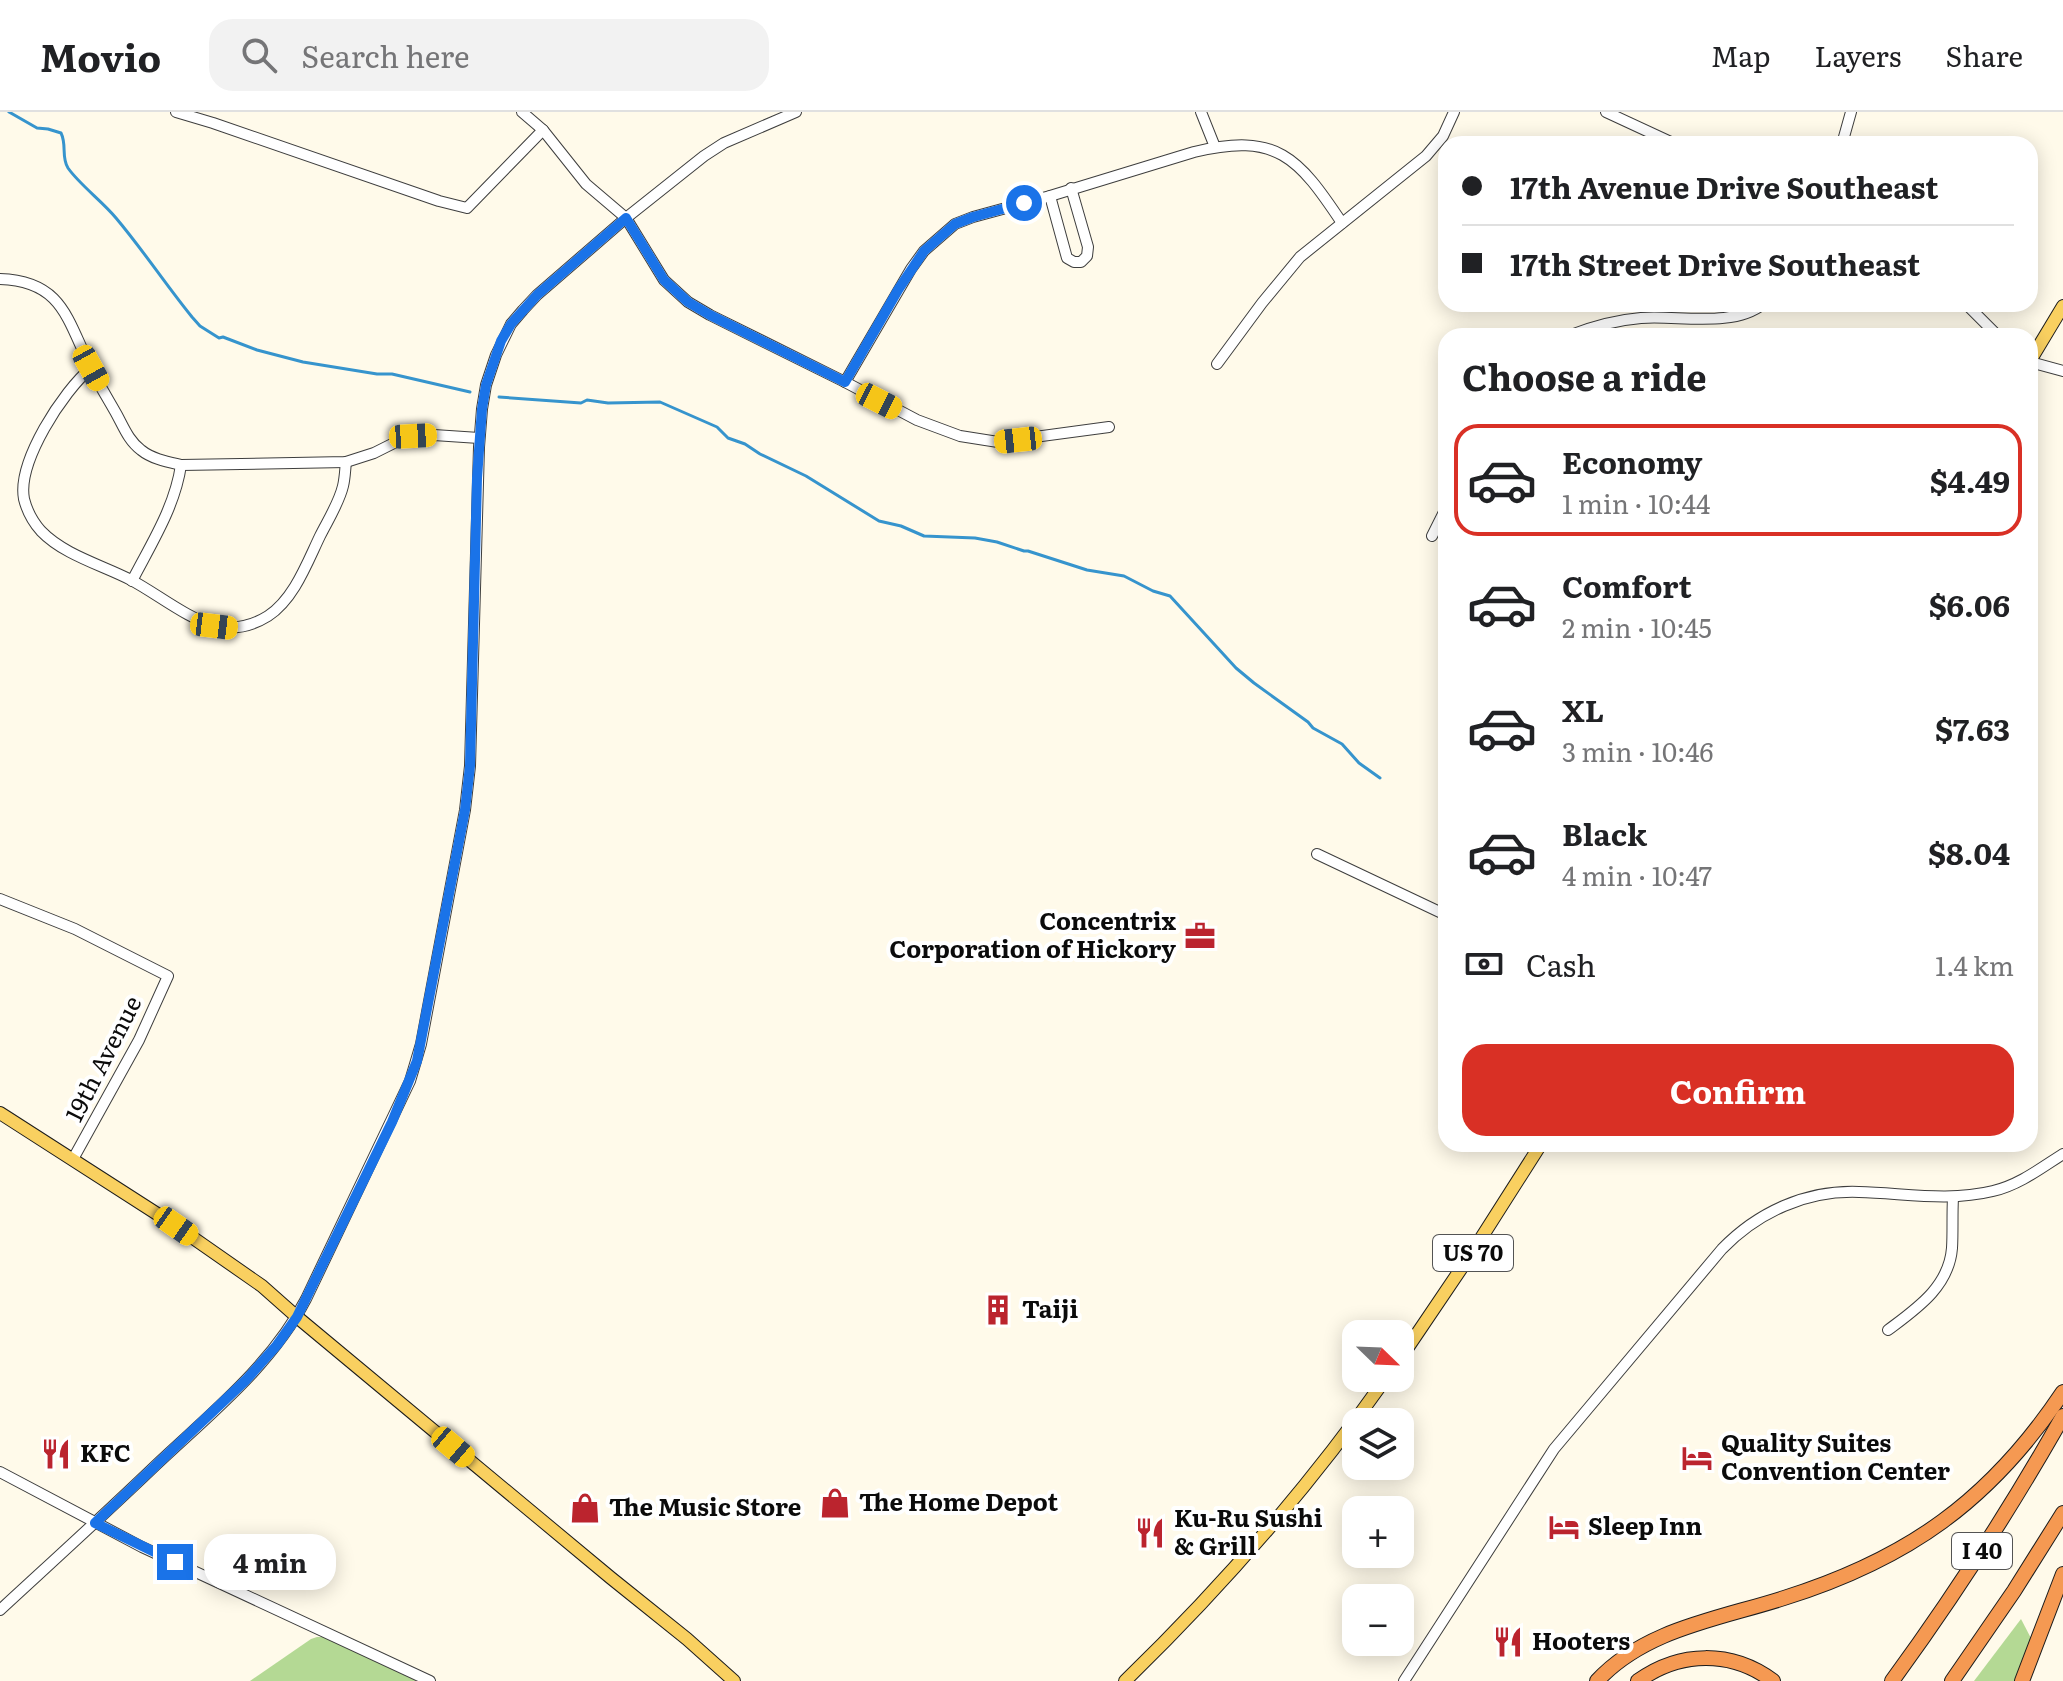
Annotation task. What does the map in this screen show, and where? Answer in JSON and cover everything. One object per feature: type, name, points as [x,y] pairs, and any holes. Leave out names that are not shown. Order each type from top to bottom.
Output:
[{"type":"highway","points":[[1597,1681],[1626,1655],[1650,1641],[1831,1582],[1916,1540],[1965,1505],[1995,1477],[2039,1426],[2063,1392]]},
{"type":"highway","name":"I 40","points":[[1892,1681],[1980,1555],[2063,1416]]},
{"type":"highway","name":"I 40","points":[[1952,1681],[2063,1513]]},
{"type":"highway","points":[[2022,1681],[2063,1574]]},
{"type":"highway","points":[[1638,1681],[1668,1664],[1706,1657],[1744,1664],[1773,1681]]},
{"type":"main road","points":[[2038,348],[2063,306]]},
{"type":"main road","points":[[0,1113],[176,1226],[262,1286],[734,1681]]},
{"type":"main road","name":"US 70","points":[[1414,1339],[1536,1152]]},
{"type":"main road","points":[[1125,1681],[1172,1634],[1303,1489],[1376,1392]]},
{"type":"street","points":[[176,112],[215,117],[439,201],[467,208],[543,130]]},
{"type":"street","points":[[522,112],[543,130],[586,184],[626,218],[664,280],[688,302],[710,315],[917,420],[972,439],[998,442],[1109,427]]},
{"type":"street","points":[[0,1610],[246,1380],[277,1345],[297,1317],[410,1081],[421,1044],[465,810],[470,766],[479,438],[486,385],[501,341],[511,324],[537,295],[704,156],[724,143],[796,112]]},
{"type":"street","points":[[1201,112],[1215,147]]},
{"type":"street","points":[[1443,136],[1454,112]]},
{"type":"street","points":[[1606,112],[1658,136]]},
{"type":"street","points":[[1844,136],[1851,112]]},
{"type":"street","points":[[1217,364],[1300,257],[1426,156],[1438,142]]},
{"type":"street","points":[[845,382],[924,251],[955,224],[973,217],[1215,147],[1253,144],[1281,154],[1313,183],[1342,223]]},
{"type":"street","points":[[1050,196],[1067,258],[1081,262],[1087,256],[1088,247],[1071,188]]},
{"type":"street","points":[[0,279],[33,283],[59,304],[130,440],[143,453],[162,460],[181,465],[346,462],[413,436],[479,438]]},
{"type":"street","points":[[1594,328],[1641,318],[1732,318],[1751,312]]},
{"type":"street","points":[[1974,312],[1990,328]]},
{"type":"street","points":[[2038,364],[2063,371]]},
{"type":"street","points":[[91,368],[78,378],[60,402],[25,474],[24,498],[31,519],[43,533],[67,550],[214,626],[233,628],[251,625],[269,616],[282,604],[336,506],[343,487],[346,462]]},
{"type":"street","points":[[132,581],[171,504],[179,483],[181,465]]},
{"type":"street","points":[[1432,536],[1438,524]]},
{"type":"street","points":[[1317,854],[1438,911]]},
{"type":"street","name":"19th Avenue","points":[[0,899],[75,929],[168,976],[139,1040],[73,1159]]},
{"type":"street","points":[[1404,1681],[1554,1449],[1733,1238],[1758,1219],[1786,1204],[1826,1193],[1953,1198],[1992,1192],[2012,1185],[2063,1154]]},
{"type":"street","points":[[1888,1330],[1932,1293],[1947,1269],[1952,1251],[1953,1198]]},
{"type":"street","points":[[0,1472],[142,1547],[430,1681]]},
{"type":"green space","points":[[2021,1619],[2035,1646],[2022,1681],[1974,1681]]},
{"type":"green space","points":[[317,1637],[324,1637],[412,1676],[416,1681],[250,1681]]},
{"type":"waterway","points":[[9,112],[37,128],[61,133],[66,164],[73,174],[116,218],[200,326],[219,338],[303,362],[392,374],[470,392]]},
{"type":"waterway","points":[[499,397],[581,403],[587,400],[608,403],[660,402],[717,427],[728,438],[806,476],[879,521],[924,536],[997,542],[1087,570],[1124,576],[1170,596],[1236,668],[1313,728],[1342,744],[1359,763],[1380,778]]},
{"type":"place","name":"Concentrix Corporation of Hickory","points":[[1200,936]]},
{"type":"place","name":"Taiji","points":[[998,1310]]},
{"type":"place","name":"KFC","points":[[56,1454]]},
{"type":"place","name":"Quality Suites Convention Center","points":[[1697,1458]]},
{"type":"place","name":"The Home Depot","points":[[835,1503]]},
{"type":"place","name":"The Music Store","points":[[585,1508]]},
{"type":"place","name":"Sleep Inn","points":[[1564,1527]]},
{"type":"place","name":"Ku-Ru Sushi & Grill","points":[[1150,1533]]},
{"type":"place","name":"Hooters","points":[[1508,1642]]},
{"type":"route","points":[[175,1562],[95,1523],[246,1380],[297,1317],[392,1122],[417,1061],[446,916],[470,766],[477,478],[482,409],[496,355],[511,324],[537,295],[626,218],[664,280],[688,302],[845,382],[898,290],[924,251],[940,235],[955,224],[973,217],[1024,203]]}]
